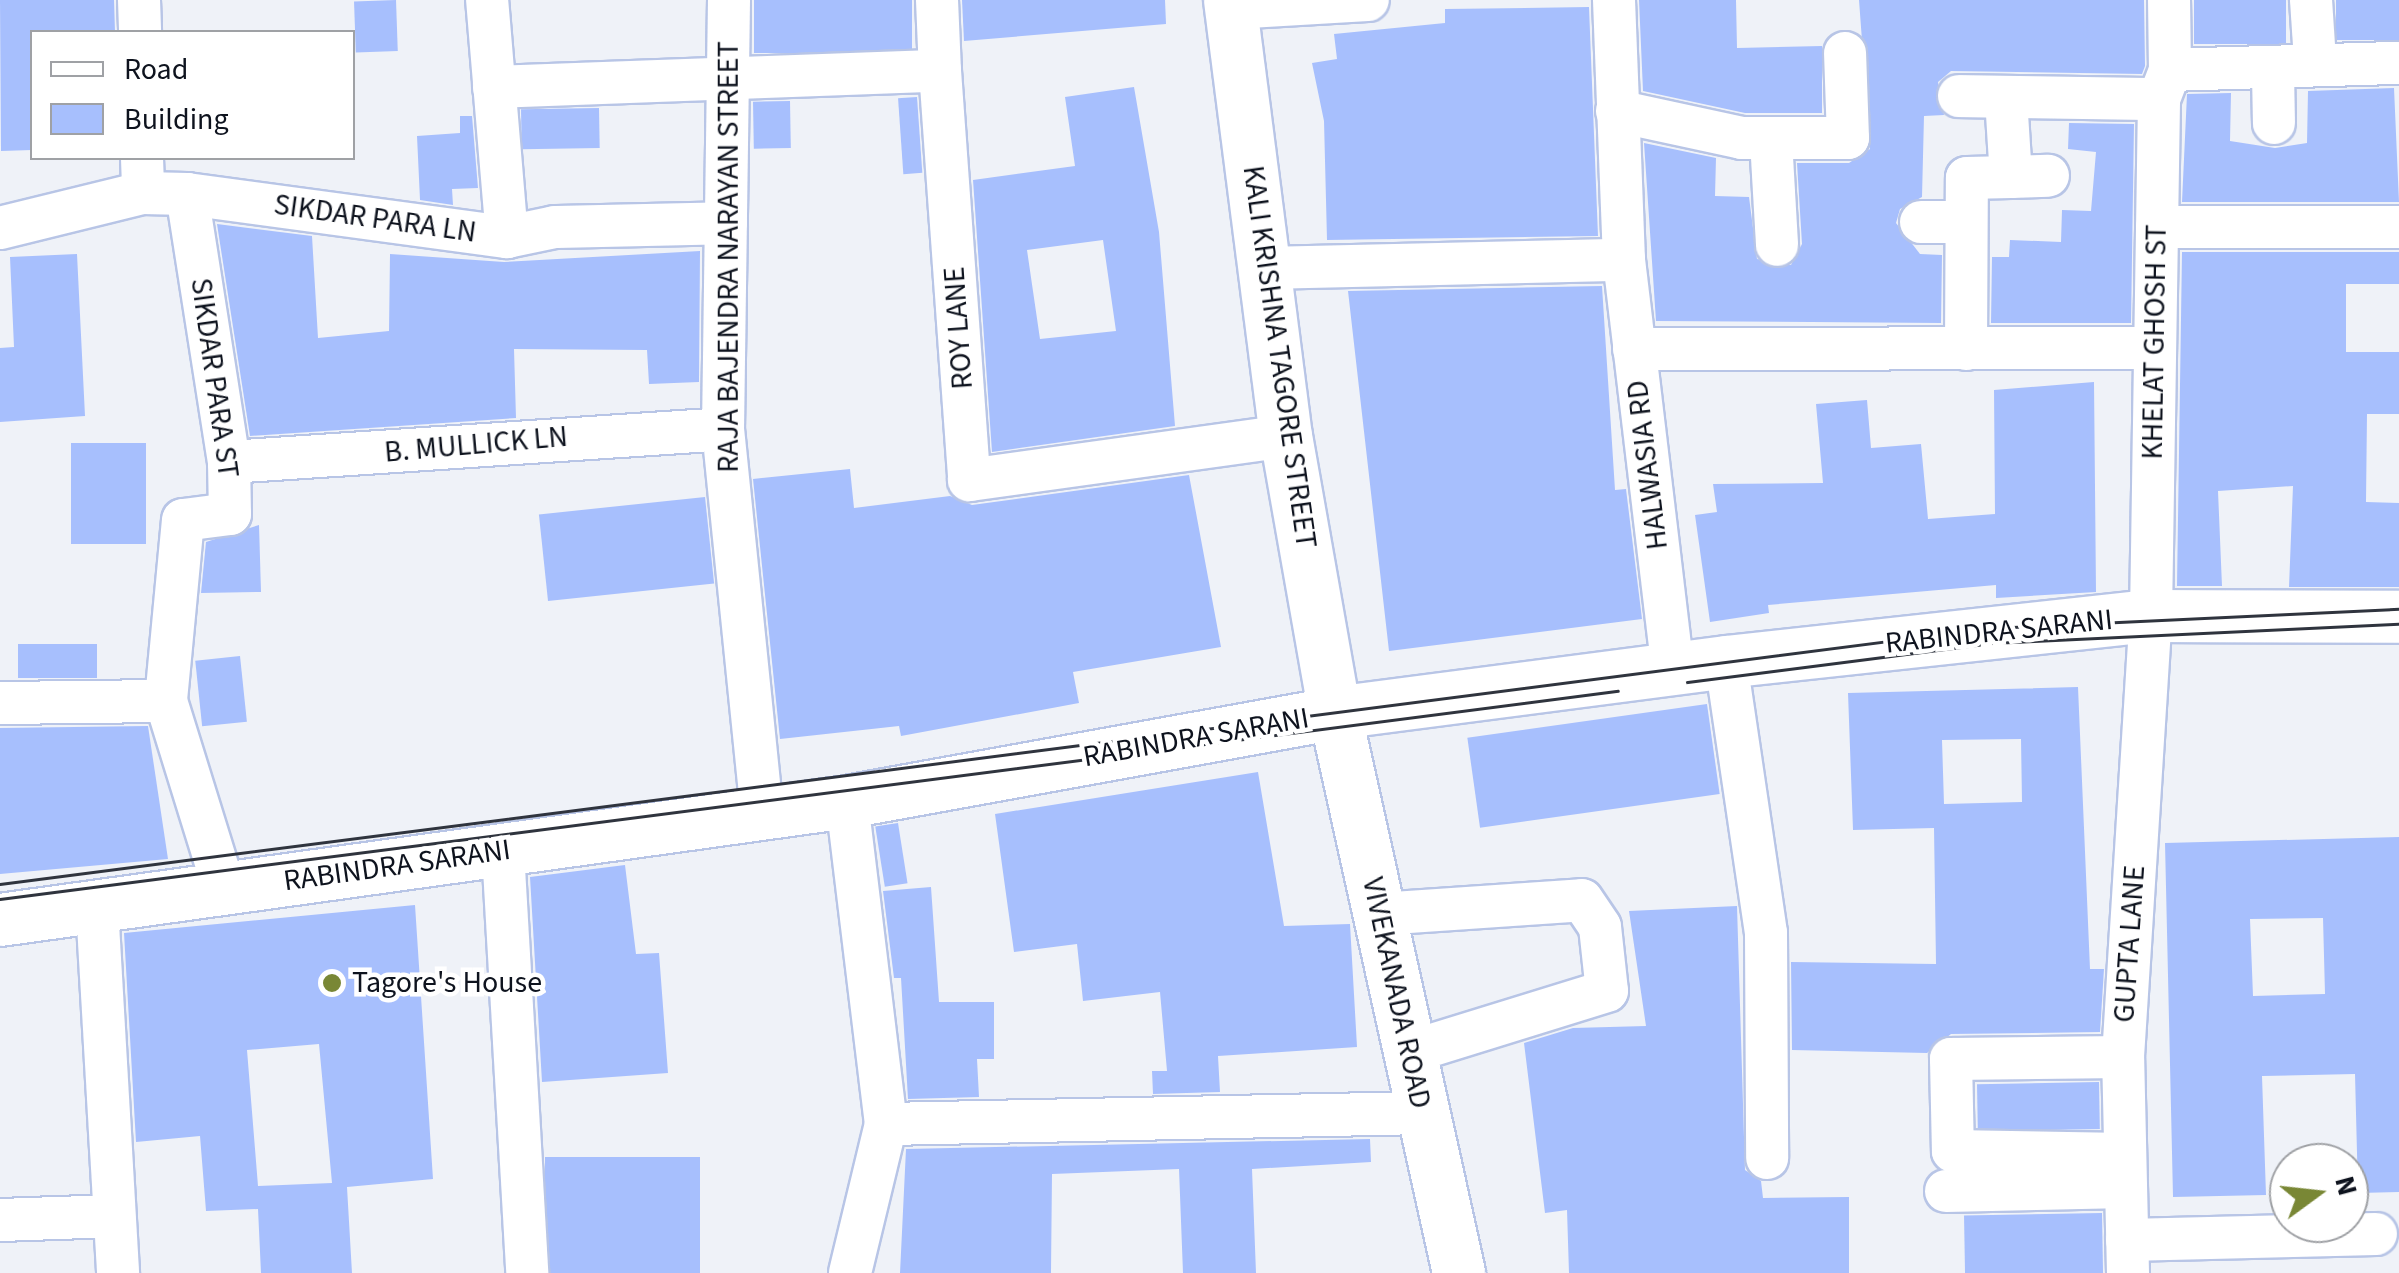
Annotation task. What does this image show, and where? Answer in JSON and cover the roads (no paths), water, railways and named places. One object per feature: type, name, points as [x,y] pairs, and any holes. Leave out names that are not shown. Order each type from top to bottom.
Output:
[{"type":"main road","name":"KALI KRISHNA TAGORE STREET","points":[[1230,4],[1286,436],[1335,713]]},
{"type":"main road","name":"RABINDRA SARANI","points":[[0,920],[224,892],[847,802],[1335,713],[1726,662],[2151,616],[2399,617]]},
{"type":"main road","name":"VIVEKANADA ROAD","points":[[1335,713],[1459,1273]]},
{"type":"street","points":[[139,0],[140,30]]},
{"type":"street","name":"SIKDAR PARA LN","points":[[186,194],[507,237],[487,0]]},
{"type":"street","name":"RAJA BAJENDRA NARAYAN STREET","points":[[729,0],[723,429],[762,813]]},
{"type":"street","points":[[494,87],[728,84],[940,71],[937,0]]},
{"type":"street","points":[[1230,4],[1368,0]]},
{"type":"street","name":"HALWASIA RD","points":[[1614,0],[1624,260],[1673,669]]},
{"type":"street","name":"KHELAT GHOSH ST","points":[[2151,616],[2157,227],[2169,0]]},
{"type":"street","points":[[2311,0],[2315,60]]},
{"type":"street","points":[[1617,112],[1771,140],[1861,139],[1845,53]]},
{"type":"street","points":[[1959,96],[2006,98],[2273,73],[2315,60],[2399,63]]},
{"type":"street","name":"ROY LANE","points":[[940,71],[970,480],[1286,436]]},
{"type":"street","points":[[2273,73],[2274,124]]},
{"type":"street","points":[[1966,348],[1967,178],[2029,176],[2006,98]]},
{"type":"street","points":[[1771,140],[1776,245]]},
{"type":"street","points":[[0,228],[143,176],[186,194]]},
{"type":"street","name":"SIKDAR PARA ST","points":[[186,194],[229,462],[230,514],[183,520],[166,701],[224,892]]},
{"type":"street","points":[[1921,222],[1966,222]]},
{"type":"street","points":[[507,237],[555,227],[726,224]]},
{"type":"street","points":[[2157,227],[2399,227]]},
{"type":"street","points":[[1264,268],[1624,260]]},
{"type":"street","points":[[1634,348],[2154,348]]},
{"type":"street","name":"B. MULLICK LN","points":[[229,462],[723,429]]},
{"type":"street","name":"GUPTA LANE","points":[[2127,1257],[2123,1058],[2151,616]]},
{"type":"street","points":[[1726,662],[1766,933],[1767,1158]]},
{"type":"street","points":[[0,703],[166,701]]},
{"type":"street","points":[[847,802],[862,955],[886,1124],[850,1273]]},
{"type":"street","points":[[503,851],[527,1273]]},
{"type":"street","points":[[1379,914],[1582,900],[1600,927],[1608,991],[1410,1052]]},
{"type":"street","points":[[97,907],[118,1273]]},
{"type":"street","points":[[2123,1058],[1951,1060],[1953,1151],[2125,1170]]},
{"type":"street","points":[[886,1124],[1422,1114]]},
{"type":"street","points":[[1946,1191],[2125,1170]]},
{"type":"street","points":[[0,1220],[112,1216]]},
{"type":"street","points":[[2127,1257],[2376,1234]]},
{"type":"tram line","points":[[0,884],[1991,628],[2399,609]]},
{"type":"tram line","points":[[1687,682],[1993,643],[2399,624]]},
{"type":"tram line","points":[[0,899],[1618,691]]},
{"type":"place","name":"Tagore's House","points":[[332,983]]}]
